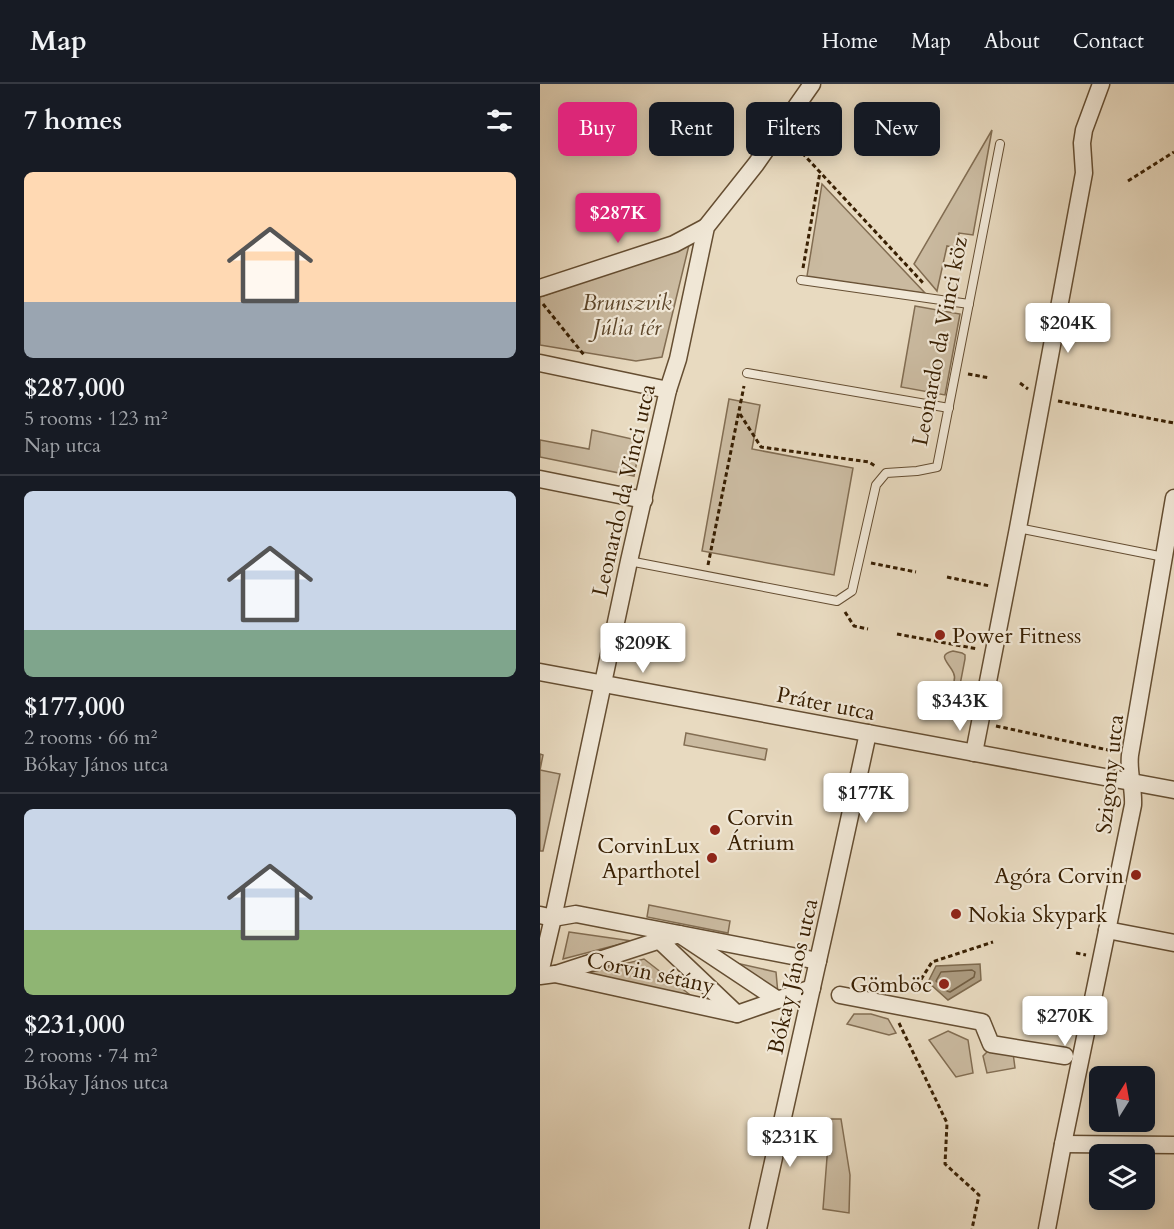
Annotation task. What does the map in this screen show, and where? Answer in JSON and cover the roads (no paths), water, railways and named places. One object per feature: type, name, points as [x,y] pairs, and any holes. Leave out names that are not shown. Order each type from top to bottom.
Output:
[{"type":"street","name":"Leonardo da Vinci utca","points":[[545,974],[547,917],[668,390],[678,360],[706,227],[756,164],[812,84]]},
{"type":"street","points":[[974,753],[1084,173],[1082,143],[1084,130],[1101,84]]},
{"type":"street","points":[[540,288],[674,244],[706,227]]},
{"type":"street","points":[[540,363],[668,390]]},
{"type":"street","points":[[540,479],[644,501]]},
{"type":"street","name":"Szigony utca","points":[[1047,1229],[1133,805],[1130,755],[1174,498]]},
{"type":"street","name":"Práter utca","points":[[540,672],[1174,790]]},
{"type":"street","name":"Bókay János utca","points":[[758,1229],[830,907],[840,888],[867,733]]},
{"type":"street","name":"Corvin sétány","points":[[547,917],[576,914],[818,961]]},
{"type":"street","points":[[1107,930],[1174,943]]},
{"type":"street","name":"Corvin sétány","points":[[545,974],[678,934]]},
{"type":"street","name":"Corvin sétány","points":[[678,934],[778,1000]]},
{"type":"street","name":"Corvin sétány","points":[[659,940],[737,1014]]},
{"type":"street","name":"Corvin sétány","points":[[545,974],[737,1014],[812,988]]},
{"type":"street","points":[[840,994],[982,1023],[990,1044],[1065,1056]]},
{"type":"street","points":[[1063,1144],[1174,1145]]},
{"type":"lane","name":"Leonardo da Vinci köz","points":[[630,561],[837,601],[852,591],[876,485],[886,473],[937,467],[1000,144]]},
{"type":"lane","points":[[801,280],[969,304]]},
{"type":"lane","points":[[747,373],[949,408]]},
{"type":"lane","points":[[1018,528],[1164,557]]},
{"type":"water","points":[[980,964],[981,980],[948,1000],[928,982],[936,966]]},
{"type":"place","name":"Power Fitness","points":[[940,635]]},
{"type":"place","name":"Corvin Átrium","points":[[715,830]]},
{"type":"place","name":"CorvinLux Aparthotel","points":[[712,858]]},
{"type":"place","name":"Agóra Corvin","points":[[1136,875]]},
{"type":"place","name":"Nokia Skypark","points":[[956,914]]},
{"type":"place","name":"Gömböc","points":[[944,984]]},
{"type":"park label","name":"Brunszvik Júlia tér","points":[[627,314]]}]
